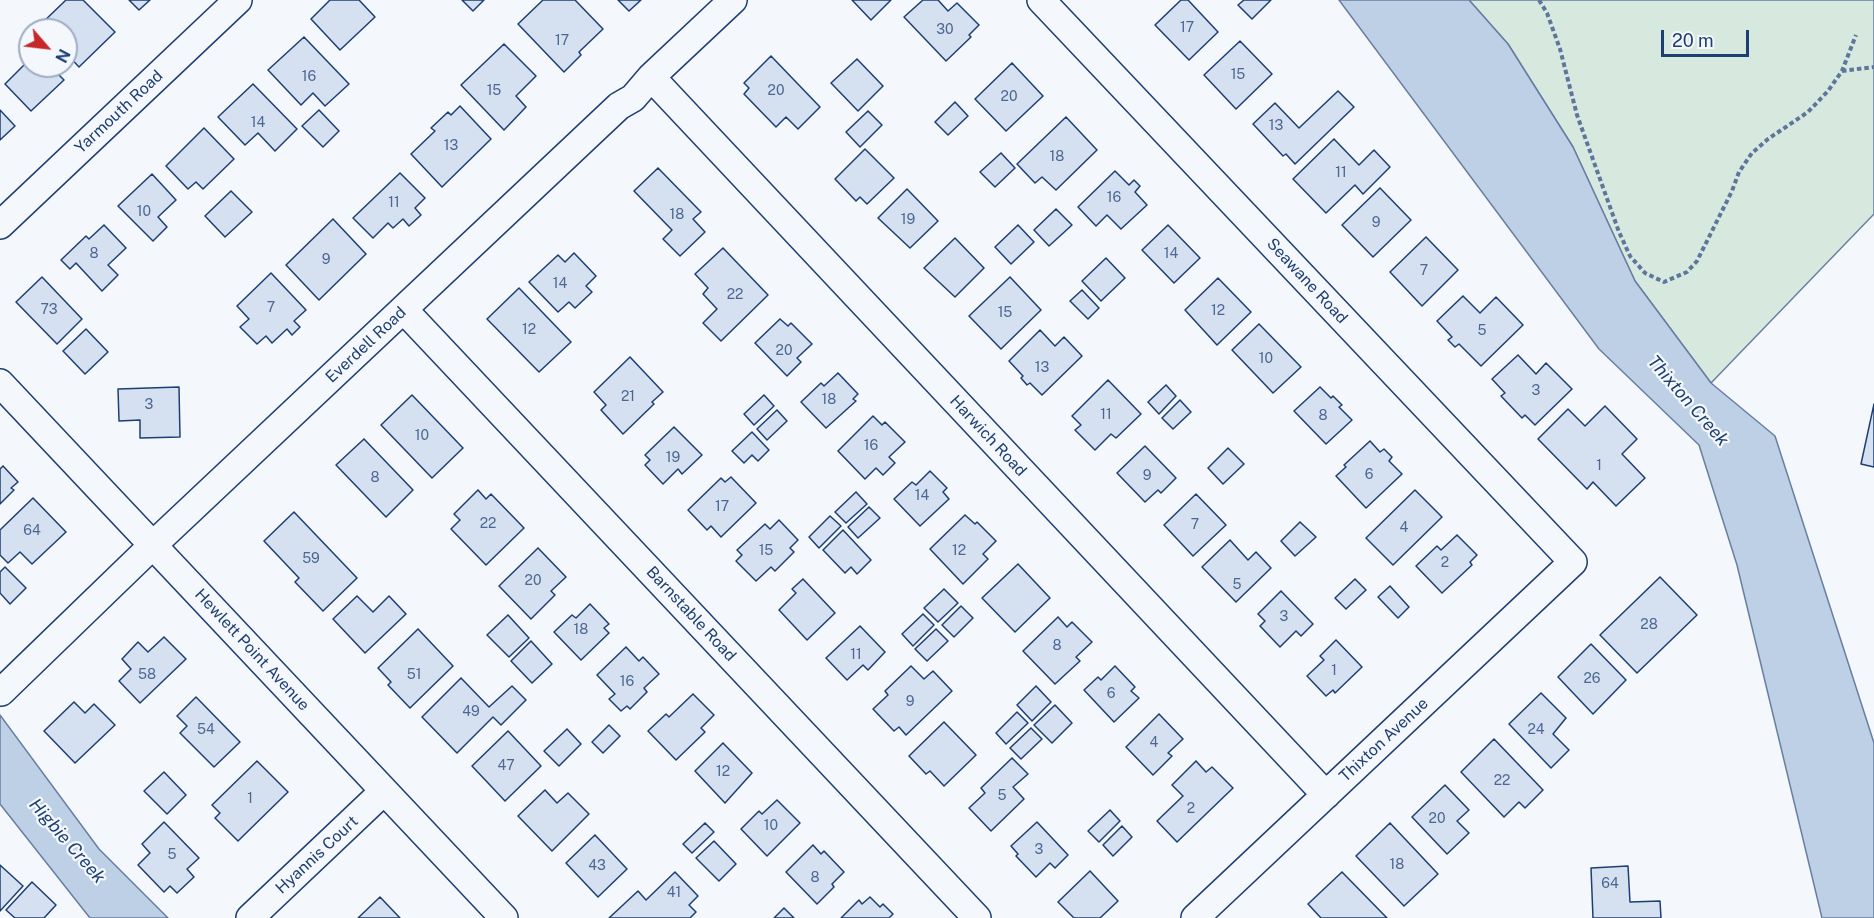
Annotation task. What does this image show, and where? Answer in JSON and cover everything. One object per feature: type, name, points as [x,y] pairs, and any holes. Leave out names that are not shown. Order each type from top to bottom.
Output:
[{"type":"street","name":"Yarmouth Road","points":[[0,225],[238,0]]},
{"type":"street","name":"Everdell Road","points":[[1,692],[153,545],[619,106],[633,98],[651,77],[733,0]]},
{"type":"street","name":"Seawane Road","points":[[1041,0],[1573,562]]},
{"type":"street","name":"Harwich Road","points":[[651,77],[1326,795]]},
{"type":"street","name":"Barnstable Road","points":[[404,310],[977,918]]},
{"type":"street","name":"Hewlett Point Avenue","points":[[0,383],[504,918]]},
{"type":"street","name":"Thixton Avenue","points":[[1195,918],[1573,562]]},
{"type":"street","name":"Hyannis Court","points":[[250,918],[384,791]]},
{"type":"path","points":[[1539,0],[1547,12],[1560,49],[1577,115],[1618,232],[1630,256],[1645,273],[1664,282],[1687,272],[1697,261],[1739,172],[1752,153],[1768,139],[1808,112],[1828,91],[1842,71],[1856,35]]},
{"type":"path","points":[[1842,71],[1874,67]]},
{"type":"shaded area","points":[[1469,0],[1874,0],[1874,214],[1711,383],[1635,281],[1573,147],[1508,44]]},
{"type":"water","name":"Thixton Creek","points":[[1339,0],[1469,0],[1508,44],[1573,147],[1635,281],[1711,383],[1775,436],[1874,743],[1874,918],[1822,918],[1737,565],[1699,445],[1599,349]]},
{"type":"water","name":"Higbie Creek","points":[[0,715],[99,849],[168,918],[90,918],[0,804]]},
{"type":"building","points":[[66,0],[83,0],[115,32],[79,67],[78,18],[47,18]]},
{"type":"building","points":[[129,0],[150,0],[139,10]]},
{"type":"building","points":[[330,0],[359,0],[375,17],[340,50],[311,19]]},
{"type":"building","points":[[462,0],[484,0],[473,11]]},
{"type":"building","points":[[543,0],[575,0],[603,29],[579,52],[581,55],[564,72],[518,24]]},
{"type":"building","points":[[618,0],[641,0],[629,11]]},
{"type":"building","points":[[852,0],[891,0],[871,20]]},
{"type":"building","points":[[923,0],[938,0],[948,11],[957,3],[979,25],[969,35],[971,37],[946,61],[904,17]]},
{"type":"building","points":[[1181,0],[1188,0],[1218,32],[1189,60],[1155,25]]},
{"type":"building","points":[[1244,0],[1271,0],[1252,19],[1238,5]]},
{"type":"building","points":[[304,37],[349,84],[325,106],[313,93],[301,105],[268,70]]},
{"type":"building","points":[[1240,41],[1272,74],[1236,109],[1204,75]]},
{"type":"building","points":[[504,44],[536,76],[516,96],[526,107],[504,130],[461,85]]},
{"type":"building","points":[[771,56],[820,107],[798,129],[786,117],[776,127],[744,94],[749,88],[744,83]]},
{"type":"building","points":[[857,59],[883,86],[858,111],[831,83]]},
{"type":"building","points":[[1012,63],[1043,96],[1006,131],[975,99]]},
{"type":"building","points":[[18,71],[18,78],[62,78],[64,80],[31,111],[5,84]]},
{"type":"building","points":[[253,84],[297,129],[275,151],[258,133],[245,145],[218,117]]},
{"type":"building","points":[[1338,91],[1354,107],[1295,164],[1286,154],[1283,156],[1253,124],[1275,103],[1299,128]]},
{"type":"building","points":[[955,102],[968,116],[948,135],[935,122]]},
{"type":"building","points":[[460,106],[491,139],[442,187],[411,154],[435,131],[431,128],[448,112],[451,115]]},
{"type":"building","points":[[0,110],[15,126],[0,140]]},
{"type":"building","points":[[319,110],[339,131],[323,147],[302,126]]},
{"type":"building","points":[[868,111],[882,125],[860,147],[846,132]]},
{"type":"building","points":[[1066,117],[1097,150],[1056,190],[1042,177],[1035,183],[1017,164]]},
{"type":"building","points":[[204,128],[234,159],[203,189],[196,182],[188,189],[166,166]]},
{"type":"building","points":[[1334,139],[1359,165],[1374,150],[1390,167],[1363,194],[1355,185],[1326,213],[1293,179]]},
{"type":"building","points":[[865,149],[894,178],[867,204],[860,197],[856,201],[835,179]]},
{"type":"building","points":[[1001,153],[1015,168],[995,187],[980,172]]},
{"type":"building","points":[[658,168],[701,212],[693,219],[705,232],[680,256],[663,239],[672,230],[634,191]]},
{"type":"building","points":[[1115,171],[1129,185],[1134,180],[1140,186],[1135,192],[1147,205],[1121,229],[1107,215],[1096,226],[1078,207]]},
{"type":"building","points":[[400,173],[425,198],[415,208],[421,215],[409,226],[403,219],[393,228],[388,223],[373,238],[353,218]]},
{"type":"building","points":[[152,174],[176,200],[158,217],[167,227],[153,241],[118,206]]},
{"type":"building","points":[[1380,188],[1411,220],[1373,257],[1342,225]]},
{"type":"building","points":[[907,189],[938,221],[910,248],[878,218]]},
{"type":"building","points":[[231,191],[252,212],[225,237],[205,216]]},
{"type":"building","points":[[1056,209],[1072,225],[1049,246],[1034,230]]},
{"type":"building","points":[[333,219],[366,254],[319,300],[286,265]]},
{"type":"building","points":[[104,225],[126,248],[108,265],[118,275],[102,291],[76,263],[70,269],[61,260],[86,236],[89,239]]},
{"type":"building","points":[[1018,225],[1034,242],[1011,264],[995,247]]},
{"type":"building","points":[[1168,225],[1200,258],[1174,283],[1142,250]]},
{"type":"building","points":[[1426,237],[1458,270],[1422,306],[1390,272]]},
{"type":"building","points":[[955,238],[984,268],[955,297],[924,268]]},
{"type":"building","points":[[723,248],[768,295],[721,341],[703,323],[717,309],[703,294],[708,288],[695,274]]},
{"type":"building","points":[[574,253],[596,276],[586,286],[592,292],[575,308],[569,302],[558,312],[529,282],[558,255],[565,262]]},
{"type":"building","points":[[1106,258],[1125,278],[1101,301],[1082,281]]},
{"type":"building","points":[[271,273],[306,310],[294,321],[300,327],[292,335],[287,329],[272,343],[266,336],[257,344],[240,327],[249,319],[237,306]]},
{"type":"building","points":[[42,277],[82,319],[57,344],[16,302]]},
{"type":"building","points":[[1010,277],[1041,310],[1001,349],[969,316]]},
{"type":"building","points":[[1218,278],[1251,312],[1217,345],[1185,310]]},
{"type":"building","points":[[519,288],[571,342],[539,372],[487,319]]},
{"type":"building","points":[[1082,290],[1099,308],[1088,319],[1070,301]]},
{"type":"building","points":[[1463,296],[1480,313],[1496,297],[1523,325],[1481,366],[1459,344],[1455,347],[1448,340],[1452,337],[1437,321]]},
{"type":"building","points":[[780,319],[788,326],[791,323],[812,344],[797,358],[801,362],[787,376],[755,343]]},
{"type":"building","points":[[1259,324],[1301,367],[1273,393],[1232,350]]},
{"type":"building","points":[[86,329],[108,352],[85,374],[63,351]]},
{"type":"building","points":[[1040,330],[1055,346],[1064,337],[1082,356],[1042,395],[1030,383],[1027,385],[1021,378],[1023,376],[1009,361]]},
{"type":"building","points":[[1518,355],[1536,374],[1546,363],[1572,389],[1535,425],[1525,415],[1522,418],[1501,396],[1505,393],[1492,379]]},
{"type":"building","points":[[630,357],[663,392],[623,434],[601,410],[606,405],[594,392]]},
{"type":"building","points":[[838,373],[858,394],[853,399],[856,401],[826,428],[801,402],[821,383],[824,386]]},
{"type":"building","points":[[1108,380],[1141,414],[1116,438],[1111,434],[1095,450],[1075,430],[1081,425],[1072,416]]},
{"type":"building","points":[[1166,385],[1176,396],[1159,414],[1148,402]]},
{"type":"building","points":[[179,387],[180,437],[140,438],[140,420],[119,421],[118,389]]},
{"type":"building","points":[[1320,387],[1342,405],[1339,407],[1352,420],[1326,444],[1294,411]]},
{"type":"building","points":[[412,395],[463,448],[432,478],[381,425]]},
{"type":"building","points":[[764,395],[774,406],[754,425],[744,414]]},
{"type":"building","points":[[1180,400],[1191,412],[1173,429],[1162,418]]},
{"type":"building","points":[[1874,404],[1874,467],[1861,464]]},
{"type":"building","points":[[1605,406],[1637,439],[1622,454],[1645,478],[1616,506],[1593,482],[1587,489],[1538,439],[1568,409],[1585,426]]},
{"type":"building","points":[[777,410],[787,421],[767,440],[757,429]]},
{"type":"building","points":[[873,416],[882,425],[885,422],[905,442],[889,457],[895,463],[883,475],[876,468],[865,479],[838,451]]},
{"type":"building","points":[[674,427],[702,455],[682,474],[678,469],[663,484],[645,465],[650,460],[645,455]]},
{"type":"building","points":[[752,432],[769,450],[758,461],[752,455],[744,463],[732,451]]},
{"type":"building","points":[[364,439],[413,490],[386,517],[336,465]]},
{"type":"building","points":[[1370,441],[1380,452],[1384,449],[1392,457],[1389,461],[1402,474],[1366,508],[1336,476],[1346,467],[1344,465]]},
{"type":"building","points":[[1145,446],[1176,478],[1161,493],[1158,490],[1145,502],[1117,473]]},
{"type":"building","points":[[1228,448],[1244,464],[1223,484],[1208,468]]},
{"type":"building","points":[[3,466],[18,482],[11,488],[14,490],[0,504],[0,469]]},
{"type":"building","points":[[930,471],[947,488],[943,492],[949,499],[920,526],[894,499],[912,482],[916,485]]},
{"type":"building","points":[[731,477],[756,503],[721,537],[711,526],[707,530],[688,510],[721,478],[725,482]]},
{"type":"building","points":[[478,490],[486,499],[491,494],[524,528],[486,565],[451,529],[460,520],[454,514]]},
{"type":"building","points":[[1415,490],[1442,517],[1393,565],[1366,538]]},
{"type":"building","points":[[856,492],[867,504],[846,523],[835,512]]},
{"type":"building","points":[[1196,494],[1226,525],[1193,556],[1164,525]]},
{"type":"building","points":[[33,498],[66,532],[32,564],[20,552],[8,563],[0,555],[0,530]]},
{"type":"building","points":[[869,507],[880,518],[858,538],[848,527]]},
{"type":"building","points":[[294,512],[357,578],[323,611],[295,582],[299,578],[264,541]]},
{"type":"building","points":[[965,515],[975,524],[977,522],[996,541],[983,554],[988,559],[963,584],[930,549]]},
{"type":"building","points":[[830,516],[841,526],[819,548],[809,537]]},
{"type":"building","points":[[779,520],[798,540],[790,548],[794,552],[775,571],[771,567],[756,581],[736,561],[742,555],[737,550],[765,524],[770,529]]},
{"type":"building","points":[[1300,522],[1316,537],[1295,556],[1281,541]]},
{"type":"building","points":[[843,530],[871,560],[857,574],[851,567],[845,573],[823,550]]},
{"type":"building","points":[[1457,535],[1477,555],[1470,562],[1472,565],[1442,593],[1416,566],[1437,546],[1441,550]]},
{"type":"building","points":[[1230,540],[1248,560],[1256,552],[1271,568],[1236,602],[1202,567]]},
{"type":"building","points":[[538,548],[566,577],[551,591],[555,595],[531,619],[499,586]]},
{"type":"building","points":[[1018,564],[1050,598],[1015,632],[982,598]]},
{"type":"building","points":[[5,567],[26,588],[10,604],[0,593],[0,572]]},
{"type":"building","points":[[1660,577],[1697,615],[1637,673],[1600,635]]},
{"type":"building","points":[[803,579],[835,613],[807,640],[779,610],[796,593],[792,589]]},
{"type":"building","points":[[1355,579],[1366,590],[1346,609],[1335,598]]},
{"type":"building","points":[[1390,586],[1409,607],[1398,618],[1378,597]]},
{"type":"building","points":[[944,589],[958,603],[938,622],[924,608]]},
{"type":"building","points":[[1281,591],[1313,624],[1301,636],[1296,631],[1280,647],[1260,626],[1265,621],[1258,614]]},
{"type":"building","points":[[357,596],[373,612],[389,596],[406,614],[365,653],[333,619]]},
{"type":"building","points":[[590,604],[609,624],[604,628],[609,633],[581,660],[554,632],[572,615],[576,618]]},
{"type":"building","points":[[961,606],[973,618],[954,637],[942,625]]},
{"type":"building","points":[[923,614],[934,625],[913,646],[902,634]]},
{"type":"building","points":[[508,615],[529,638],[509,657],[487,635]]},
{"type":"building","points":[[1058,617],[1067,627],[1072,622],[1092,642],[1076,657],[1080,661],[1055,684],[1023,651]]},
{"type":"building","points":[[860,626],[885,652],[868,670],[863,665],[847,680],[826,658]]},
{"type":"building","points":[[418,629],[453,666],[410,708],[388,685],[391,682],[378,668]]},
{"type":"building","points":[[936,629],[948,641],[927,661],[915,649]]},
{"type":"building","points":[[164,637],[186,659],[140,703],[119,681],[131,669],[122,659],[138,642],[148,652]]},
{"type":"building","points":[[1336,640],[1362,667],[1335,693],[1333,690],[1326,696],[1307,676],[1324,660],[1320,656]]},
{"type":"building","points":[[531,641],[552,664],[532,683],[511,661]]},
{"type":"building","points":[[1591,644],[1626,680],[1593,714],[1558,677]]},
{"type":"building","points":[[626,647],[639,661],[643,657],[659,674],[644,688],[647,692],[630,709],[627,706],[621,711],[609,699],[615,694],[597,675]]},
{"type":"building","points":[[911,666],[924,679],[933,671],[952,691],[906,735],[899,727],[894,731],[873,709],[888,695],[885,691]]},
{"type":"building","points":[[1115,666],[1135,687],[1131,691],[1139,698],[1114,722],[1084,690],[1098,677],[1101,680]]},
{"type":"building","points":[[461,678],[489,707],[512,686],[526,700],[501,725],[493,717],[457,753],[422,717]]},
{"type":"building","points":[[1036,686],[1051,702],[1032,721],[1017,705]]},
{"type":"building","points":[[1541,693],[1566,718],[1553,734],[1569,750],[1551,768],[1509,724]]},
{"type":"building","points":[[693,694],[714,715],[701,728],[705,732],[676,760],[648,731],[666,714],[669,717]]},
{"type":"building","points":[[196,697],[240,742],[214,767],[180,733],[187,726],[177,716]]},
{"type":"building","points":[[74,702],[85,713],[94,704],[115,725],[75,763],[44,731]]},
{"type":"building","points":[[1055,705],[1072,723],[1052,743],[1034,725]]},
{"type":"building","points":[[1017,712],[1028,723],[1006,744],[996,733]]},
{"type":"building","points":[[1159,714],[1183,739],[1168,753],[1172,756],[1153,775],[1126,747]]},
{"type":"building","points":[[944,722],[976,755],[944,786],[930,771],[926,774],[909,756]]},
{"type":"building","points":[[609,725],[620,736],[603,753],[592,742]]},
{"type":"building","points":[[1031,728],[1042,739],[1021,759],[1010,748]]},
{"type":"building","points":[[567,729],[581,744],[559,766],[544,751]]},
{"type":"building","points":[[508,731],[541,766],[505,801],[472,766]]},
{"type":"building","points":[[1494,739],[1543,790],[1525,808],[1519,802],[1504,817],[1461,772]]},
{"type":"building","points":[[723,743],[752,773],[725,803],[695,771]]},
{"type":"building","points":[[1012,758],[1028,774],[1013,787],[1024,799],[991,831],[969,808],[985,793],[981,788]]},
{"type":"building","points":[[257,761],[288,792],[238,841],[215,818],[220,813],[212,805]]},
{"type":"building","points":[[1196,761],[1206,772],[1212,767],[1233,788],[1177,842],[1157,821],[1183,796],[1172,785]]},
{"type":"building","points":[[164,772],[186,795],[167,814],[144,791]]},
{"type":"building","points":[[1445,785],[1469,810],[1457,821],[1469,833],[1447,854],[1412,817]]},
{"type":"building","points":[[545,790],[557,803],[568,793],[589,814],[552,851],[518,816]]},
{"type":"building","points":[[777,800],[800,823],[767,856],[741,829],[759,811],[762,814]]},
{"type":"building","points":[[1110,810],[1120,821],[1099,842],[1088,831]]},
{"type":"building","points":[[164,822],[199,858],[187,869],[194,877],[177,893],[170,886],[164,892],[138,865],[150,853],[142,844]]},
{"type":"building","points":[[1037,822],[1068,855],[1055,868],[1050,863],[1036,877],[1016,856],[1018,854],[1011,846]]},
{"type":"building","points":[[705,823],[714,832],[692,853],[683,844]]},
{"type":"building","points":[[1390,823],[1438,874],[1404,906],[1356,856]]},
{"type":"building","points":[[1122,826],[1132,837],[1113,856],[1103,845]]},
{"type":"building","points":[[595,835],[627,869],[598,897],[566,863]]},
{"type":"building","points":[[714,841],[736,864],[719,881],[696,858]]},
{"type":"building","points":[[813,845],[821,854],[824,851],[844,872],[832,884],[834,887],[817,904],[786,872]]},
{"type":"building","points":[[0,865],[23,886],[0,911]]},
{"type":"building","points":[[1628,866],[1630,902],[1660,901],[1661,918],[1593,918],[1591,868]]},
{"type":"building","points":[[1090,871],[1118,901],[1100,918],[1074,918],[1058,902]]},
{"type":"building","points":[[675,872],[698,896],[689,905],[696,912],[690,918],[609,918],[638,891],[646,900]]},
{"type":"building","points":[[1342,872],[1387,918],[1321,918],[1308,904]]},
{"type":"building","points":[[32,882],[56,905],[44,918],[15,918],[6,910]]},
{"type":"building","points":[[380,897],[400,918],[358,918]]},
{"type":"building","points":[[870,897],[880,907],[883,904],[893,914],[889,918],[841,918],[859,900],[862,904]]},
{"type":"building","points":[[784,908],[794,918],[774,918]]}]
